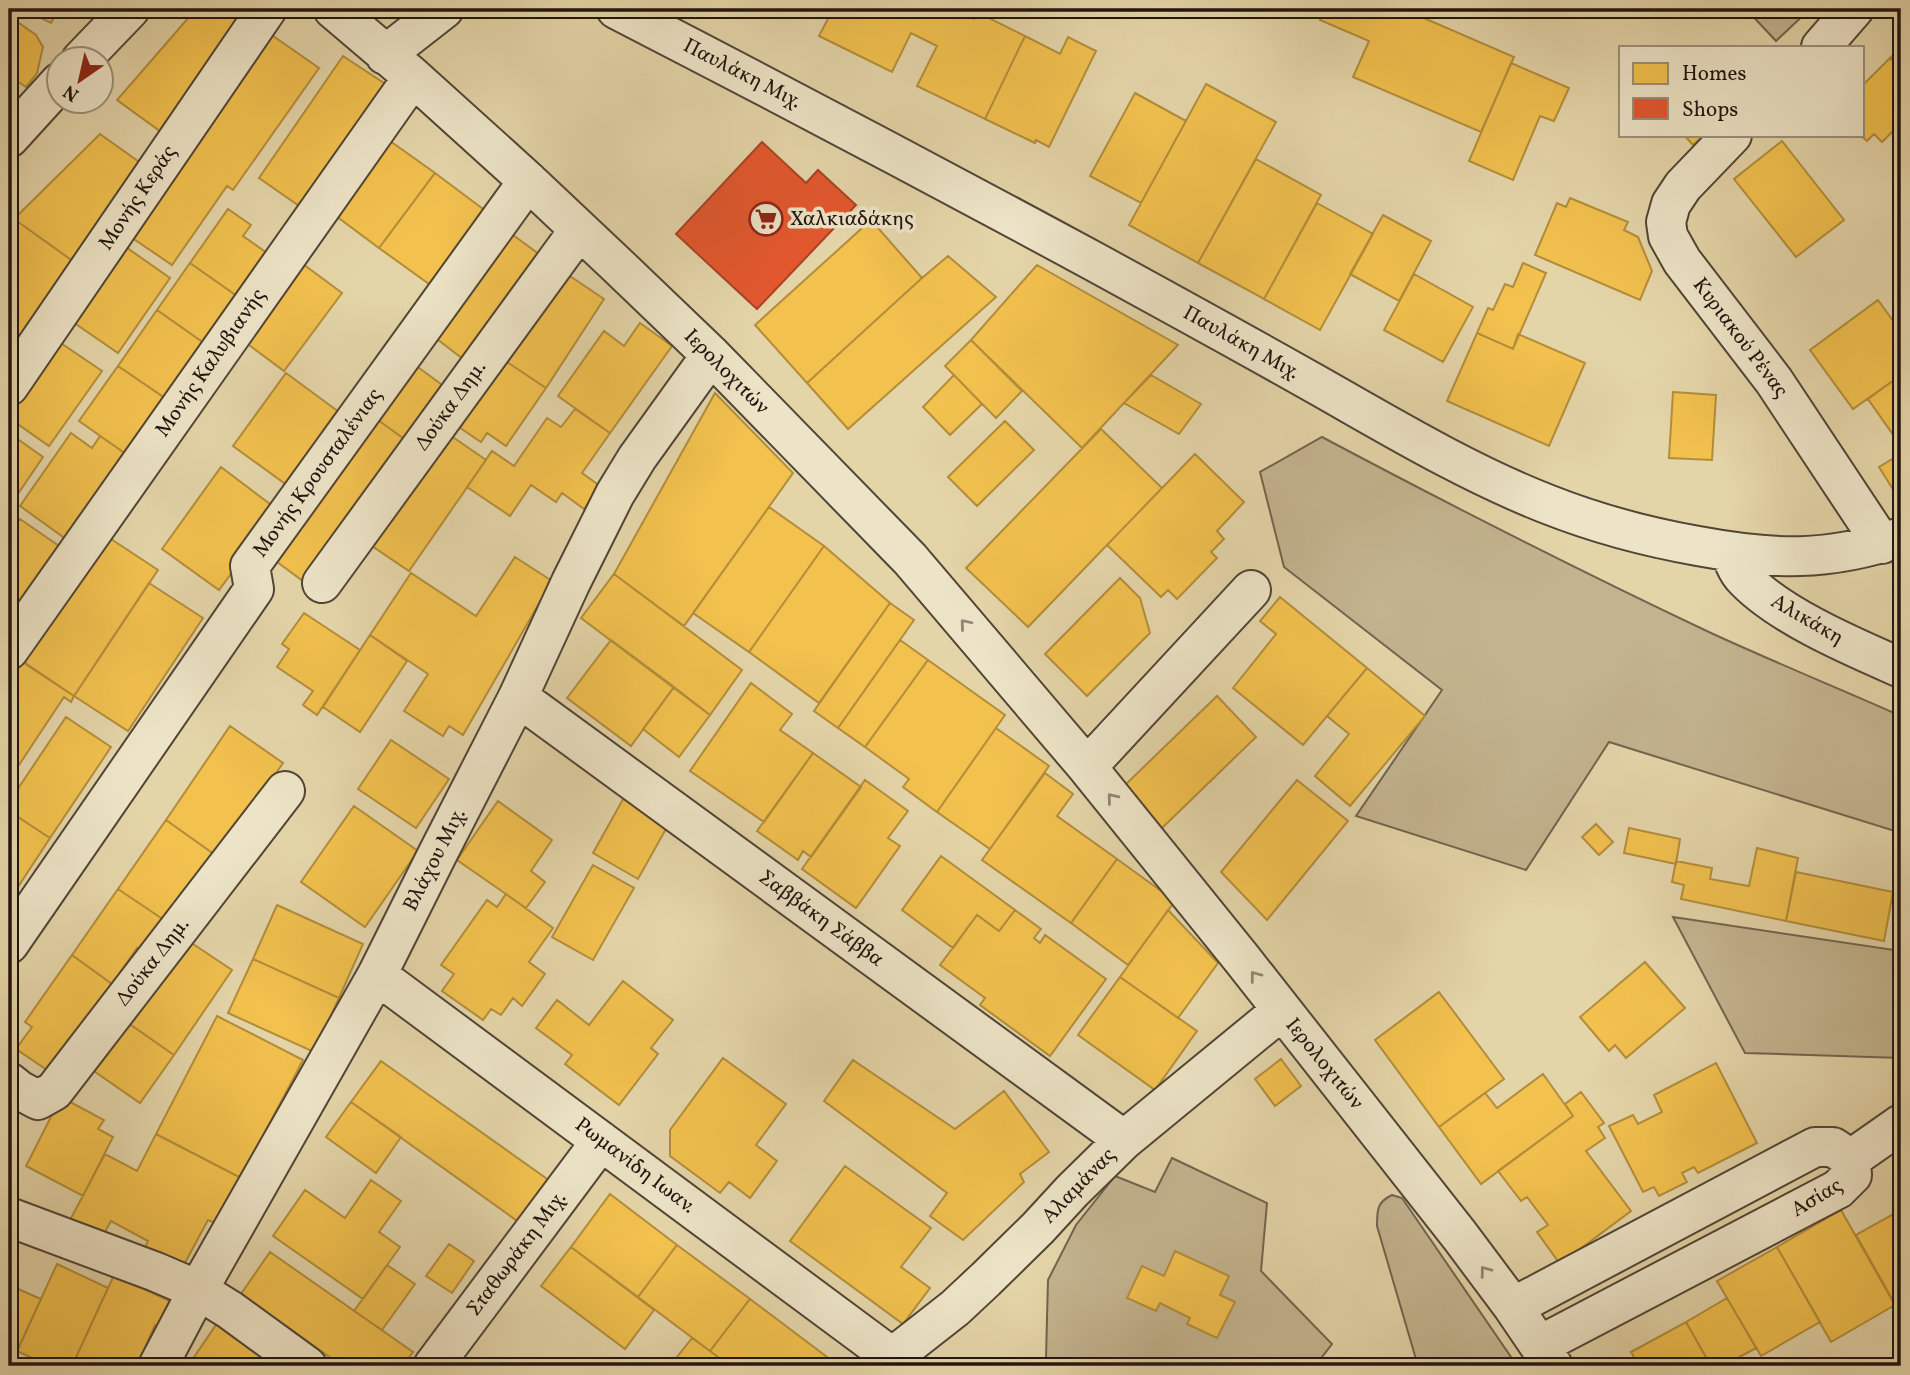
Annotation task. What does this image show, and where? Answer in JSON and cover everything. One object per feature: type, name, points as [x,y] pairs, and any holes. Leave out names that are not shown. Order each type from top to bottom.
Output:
[{"type":"street","points":[[94,46],[130,9]]},
{"type":"street","name":"Μονής Κεράς","points":[[9,386],[267,9]]},
{"type":"street","name":"Ιερολοχιτών","points":[[333,9],[528,181],[711,355],[910,559],[1087,767],[1242,959],[1513,1307],[1546,1356]]},
{"type":"street","points":[[399,66],[444,9]]},
{"type":"street","name":"Παυλάκη Μιχ.","points":[[616,9],[860,135],[1198,318],[1413,439],[1548,504],[1637,533],[1762,556],[1837,554],[1891,541]]},
{"type":"street","points":[[1822,46],[1854,9]]},
{"type":"street","name":"Μονής Καλυβιανής","points":[[9,650],[399,66]]},
{"type":"street","points":[[9,138],[46,97]]},
{"type":"street","name":"Κυριακού Ρένας","points":[[1731,136],[1690,178],[1671,204],[1666,222],[1668,236],[1682,261],[1891,541]]},
{"type":"street","name":"Μονής Κρουσταλένιας","points":[[9,944],[254,589],[250,566],[528,181]]},
{"type":"street","name":"Δούκα Δημ.","points":[[322,583],[579,230]]},
{"type":"street","name":"Βλάχου Μιχ.","points":[[158,1366],[198,1290],[377,975],[518,697],[615,494],[637,458],[711,355]]},
{"type":"street","name":"Αλικάκη","points":[[1730,552],[1741,576],[1771,601],[1835,638],[1901,668]]},
{"type":"street","points":[[1087,767],[1251,590]]},
{"type":"street","name":"Σαββάκη Σάββα","points":[[518,697],[1124,1140]]},
{"type":"street","name":"Δούκα Δημ.","points":[[9,1082],[38,1100],[54,1091],[285,792]]},
{"type":"street","name":"Ρωμανίδη Ιωαν.","points":[[377,975],[601,1141],[886,1362]]},
{"type":"street","name":"Αλαμάνας","points":[[886,1362],[979,1286],[1124,1140],[1281,1011]]},
{"type":"street","points":[[1851,1158],[1901,1124]]},
{"type":"street","name":"Σταθωράκη Μιχ.","points":[[433,1366],[601,1141]]},
{"type":"street","name":"Ασίας","points":[[1513,1307],[1815,1147],[1833,1147],[1851,1158],[1852,1175],[1839,1189],[1546,1356]]},
{"type":"street","points":[[9,1217],[198,1290],[307,1366]]},
{"type":"shaded area","points":[[1746,9],[1810,9],[1776,41]]},
{"type":"shaded area","points":[[1322,437],[1662,610],[1901,716],[1901,833],[1609,742],[1526,870],[1356,816],[1442,690],[1284,567],[1260,472]]},
{"type":"shaded area","points":[[1673,917],[1901,951],[1901,1058],[1745,1053]]},
{"type":"shaded area","points":[[1172,1158],[1267,1203],[1261,1271],[1332,1344],[1315,1366],[1085,1366],[1046,1358],[1048,1280],[1076,1225],[1115,1176],[1155,1192]]},
{"type":"shaded area","points":[[1392,1195],[1402,1198],[1511,1357],[1495,1366],[1418,1366],[1377,1226],[1379,1207]]},
{"type":"building: Homes","points":[[23,9],[59,9],[51,23]]},
{"type":"building: Homes","points":[[196,9],[244,9],[251,14],[164,134],[117,100]]},
{"type":"building: Homes","points":[[833,9],[954,9],[974,19],[977,12],[1025,36],[985,119],[917,86],[937,46],[911,33],[892,72],[819,36]]},
{"type":"building: Homes","points":[[1325,9],[1422,9],[1419,16],[1514,57],[1481,132],[1353,77],[1369,41],[1320,20]]},
{"type":"building: Homes","points":[[9,16],[36,35],[43,47],[37,73],[26,87],[9,76]]},
{"type":"building: Homes","points":[[266,31],[319,68],[233,190],[227,186],[172,265],[125,233]]},
{"type":"building: Homes","points":[[1025,36],[1060,54],[1068,37],[1096,51],[1049,147],[985,119]]},
{"type":"building: Homes","points":[[1901,47],[1901,69],[1890,58]]},
{"type":"building: Homes","points":[[343,56],[390,87],[305,210],[259,178]]},
{"type":"building: Homes","points":[[1890,58],[1901,69],[1901,123],[1882,142],[1874,134],[1867,141],[1861,136],[1864,136],[1864,84]]},
{"type":"building: Homes","points":[[1511,63],[1569,88],[1554,121],[1540,116],[1513,180],[1469,161]]},
{"type":"building: Homes","points":[[1206,84],[1276,122],[1198,263],[1129,225]]},
{"type":"building: Homes","points":[[1135,93],[1186,121],[1141,203],[1090,176]]},
{"type":"building: Homes","points":[[100,134],[142,164],[77,264],[14,219]]},
{"type":"building: Homes","points":[[383,136],[435,173],[379,248],[328,210]]},
{"type":"building: Homes","points":[[1685,136],[1703,136],[1693,145]]},
{"type":"building: Homes","points":[[1782,141],[1844,220],[1796,257],[1734,179]]},
{"type":"building: Homes","points":[[1256,159],[1321,195],[1264,299],[1198,263]]},
{"type":"building: Homes","points":[[435,173],[491,215],[436,289],[379,248]]},
{"type":"building: Homes","points":[[1570,198],[1628,222],[1624,230],[1638,237],[1652,271],[1640,300],[1535,255],[1557,203],[1566,207]]},
{"type":"building: Homes","points":[[1317,203],[1373,234],[1320,330],[1264,299]]},
{"type":"building: Homes","points":[[228,209],[251,225],[243,236],[267,253],[237,296],[190,263]]},
{"type":"building: Homes","points":[[1383,215],[1431,241],[1399,301],[1350,274]]},
{"type":"building: Homes","points":[[14,219],[77,264],[9,358],[9,225]]},
{"type":"building: Homes","points":[[871,220],[922,278],[807,383],[755,325]]},
{"type":"building: Homes","points":[[505,229],[551,263],[472,366],[428,332]]},
{"type":"building: Homes","points":[[123,245],[170,278],[118,353],[70,320]]},
{"type":"building: Homes","points":[[948,256],[996,297],[848,429],[807,383]]},
{"type":"building: Homes","points":[[190,263],[237,296],[204,343],[157,310]]},
{"type":"building: Homes","points":[[1523,263],[1546,273],[1513,349],[1477,333],[1488,308],[1493,310],[1505,284],[1513,287]]},
{"type":"building: Homes","points":[[303,264],[342,293],[284,371],[245,342]]},
{"type":"building: Homes","points":[[1037,265],[1178,345],[1082,448],[971,340]]},
{"type":"building: Homes","points":[[558,268],[604,299],[546,388],[498,356]]},
{"type":"building: Homes","points":[[1414,274],[1473,307],[1443,362],[1384,330]]},
{"type":"building: Homes","points":[[1878,300],[1901,332],[1901,375],[1853,409],[1810,350]]},
{"type":"building: Homes","points":[[157,310],[204,343],[165,398],[118,366]]},
{"type":"building: Homes","points":[[640,323],[672,346],[610,433],[558,396],[604,331],[624,346]]},
{"type":"building: Homes","points":[[1477,333],[1513,349],[1518,334],[1585,363],[1549,446],[1447,401]]},
{"type":"building: Homes","points":[[52,337],[102,371],[49,446],[9,418],[9,400]]},
{"type":"building: Homes","points":[[971,340],[1022,391],[996,418],[945,366]]},
{"type":"building: Homes","points":[[498,356],[546,388],[506,446],[487,433],[481,442],[453,423]]},
{"type":"building: Homes","points":[[407,359],[453,393],[414,446],[367,412]]},
{"type":"building: Homes","points":[[118,366],[165,398],[126,454],[79,421]]},
{"type":"building: Homes","points":[[286,373],[343,415],[291,488],[233,446]]},
{"type":"building: Homes","points":[[954,375],[982,404],[950,435],[923,407]]},
{"type":"building: Homes","points":[[1151,375],[1201,404],[1179,434],[1124,403]]},
{"type":"building: Homes","points":[[1901,375],[1901,431],[1894,436],[1868,399]]},
{"type":"building: Homes","points":[[1673,392],[1716,395],[1712,460],[1669,458]]},
{"type":"building: Homes","points":[[715,393],[793,473],[684,626],[614,574]]},
{"type":"building: Homes","points":[[575,409],[610,433],[582,473],[600,486],[584,509],[562,493],[556,502],[531,485],[510,516],[467,487],[492,451],[514,466],[547,418],[561,427]]},
{"type":"building: Homes","points":[[367,412],[414,446],[311,587],[265,553]]},
{"type":"building: Homes","points":[[1005,421],[1034,450],[977,506],[948,477]]},
{"type":"building: Homes","points":[[1101,429],[1162,488],[1028,627],[966,568]]},
{"type":"building: Homes","points":[[444,431],[486,460],[409,571],[366,542]]},
{"type":"building: Homes","points":[[9,433],[43,457],[9,507]]},
{"type":"building: Homes","points":[[71,433],[92,448],[100,436],[126,454],[66,539],[20,506]]},
{"type":"building: Homes","points":[[1195,454],[1244,502],[1217,531],[1224,539],[1211,552],[1217,558],[1177,599],[1168,590],[1161,597],[1107,545]]},
{"type":"building: Homes","points":[[1899,455],[1901,487],[1894,491],[1879,467]]},
{"type":"building: Homes","points":[[221,467],[278,510],[219,590],[162,549]]},
{"type":"building: Homes","points":[[769,507],[824,546],[749,652],[693,613]]},
{"type":"building: Homes","points":[[20,519],[62,548],[15,614],[9,610],[9,535]]},
{"type":"building: Homes","points":[[108,537],[158,570],[74,696],[24,663]]},
{"type":"building: Homes","points":[[824,546],[890,603],[819,703],[749,652]]},
{"type":"building: Homes","points":[[515,557],[552,581],[463,735],[449,726],[443,736],[404,711],[428,674],[370,635],[411,573],[476,616]]},
{"type":"building: Homes","points":[[614,574],[742,670],[710,715],[581,618]]},
{"type":"building: Homes","points":[[1120,578],[1140,598],[1150,633],[1087,696],[1045,654]]},
{"type":"building: Homes","points":[[149,583],[203,618],[128,731],[74,696]]},
{"type":"building: Homes","points":[[1280,597],[1367,668],[1303,745],[1233,688],[1276,634],[1260,621]]},
{"type":"building: Homes","points":[[890,603],[914,620],[838,728],[814,711]]},
{"type":"building: Homes","points":[[304,613],[360,650],[317,715],[303,705],[313,691],[277,667],[289,649],[282,644]]},
{"type":"building: Homes","points":[[370,635],[407,661],[360,732],[323,707]]},
{"type":"building: Homes","points":[[611,640],[674,687],[631,746],[567,698]]},
{"type":"building: Homes","points":[[900,640],[928,660],[865,747],[838,728]]},
{"type":"building: Homes","points":[[15,656],[74,696],[71,702],[64,697],[9,780],[9,665]]},
{"type":"building: Homes","points":[[928,660],[1005,715],[937,812],[903,787],[909,779],[865,747]]},
{"type":"building: Homes","points":[[1367,668],[1425,716],[1350,806],[1315,776],[1349,734],[1327,716]]},
{"type":"building: Homes","points":[[751,683],[792,714],[780,730],[813,753],[764,822],[690,771]]},
{"type":"building: Homes","points":[[674,687],[710,715],[679,757],[643,729]]},
{"type":"building: Homes","points":[[1217,696],[1256,737],[1162,828],[1122,788]]},
{"type":"building: Homes","points":[[66,717],[111,747],[50,838],[9,811],[9,802]]},
{"type":"building: Homes","points":[[230,726],[283,763],[218,857],[166,820]]},
{"type":"building: Homes","points":[[996,728],[1049,766],[990,849],[937,812]]},
{"type":"building: Homes","points":[[391,740],[449,779],[416,828],[358,789]]},
{"type":"building: Homes","points":[[813,753],[861,787],[811,857],[803,851],[798,860],[757,831]]},
{"type":"building: Homes","points":[[1045,773],[1073,794],[1057,816],[1117,859],[1071,923],[982,860]]},
{"type":"building: Homes","points":[[865,780],[908,811],[888,838],[900,846],[856,908],[802,869]]},
{"type":"building: Homes","points":[[1297,780],[1348,821],[1267,920],[1221,872]]},
{"type":"building: Homes","points":[[627,792],[672,818],[638,879],[593,853]]},
{"type":"building: Homes","points":[[498,801],[552,840],[531,871],[545,882],[526,908],[457,860]]},
{"type":"building: Homes","points":[[354,806],[418,851],[365,927],[301,882]]},
{"type":"building: Homes","points":[[9,811],[50,838],[14,893],[9,889]]},
{"type":"building: Homes","points":[[166,820],[218,857],[164,920],[118,889]]},
{"type":"building: Homes","points":[[1596,824],[1613,842],[1599,855],[1582,837]]},
{"type":"building: Homes","points":[[1629,828],[1680,839],[1676,864],[1624,853]]},
{"type":"building: Homes","points":[[1757,848],[1798,858],[1786,921],[1681,899],[1684,885],[1672,882],[1676,861],[1712,868],[1710,879],[1749,886]]},
{"type":"building: Homes","points":[[941,856],[1015,910],[999,931],[977,915],[953,948],[902,910]]},
{"type":"building: Homes","points":[[1117,859],[1175,901],[1128,965],[1071,923]]},
{"type":"building: Homes","points":[[593,865],[634,888],[593,960],[552,937]]},
{"type":"building: Homes","points":[[1796,872],[1893,892],[1884,941],[1786,921]]},
{"type":"building: Homes","points":[[118,889],[164,920],[142,952],[137,948],[112,984],[72,955]]},
{"type":"building: Homes","points":[[506,894],[553,928],[529,962],[545,974],[522,1006],[513,998],[501,1015],[491,1009],[483,1020],[442,991],[454,974],[441,965],[487,900],[497,907]]},
{"type":"building: Homes","points":[[277,905],[363,944],[339,998],[253,959]]},
{"type":"building: Homes","points":[[1015,910],[1041,929],[1034,938],[1040,943],[1045,935],[1106,979],[1050,1056],[980,1005],[985,998],[940,965],[977,915],[999,931]]},
{"type":"building: Homes","points":[[1168,910],[1218,963],[1178,1018],[1120,977]]},
{"type":"building: Homes","points":[[178,934],[232,970],[174,1055],[121,1018]]},
{"type":"building: Homes","points":[[72,955],[112,984],[56,1076],[16,1049],[32,1027],[25,1022]]},
{"type":"building: Homes","points":[[253,959],[339,998],[314,1052],[228,1013]]},
{"type":"building: Homes","points":[[1645,962],[1685,1008],[1626,1058],[1615,1045],[1609,1051],[1580,1017]]},
{"type":"building: Homes","points":[[1120,977],[1197,1031],[1155,1090],[1078,1035]]},
{"type":"building: Homes","points":[[623,981],[673,1020],[651,1048],[658,1054],[619,1105],[565,1064],[572,1055],[536,1028],[557,1000],[589,1025]]},
{"type":"building: Homes","points":[[1439,992],[1504,1079],[1439,1127],[1375,1040]]},
{"type":"building: Homes","points":[[217,1016],[303,1060],[241,1178],[156,1134]]},
{"type":"building: Homes","points":[[121,1018],[174,1055],[140,1103],[88,1067]]},
{"type":"building: Homes","points":[[723,1058],[786,1104],[756,1145],[777,1161],[750,1198],[729,1182],[720,1193],[670,1156],[670,1130]]},
{"type":"building: Homes","points":[[1281,1059],[1301,1086],[1275,1106],[1255,1079]]},
{"type":"building: Homes","points":[[853,1060],[955,1129],[1004,1091],[1049,1152],[1020,1174],[1024,1182],[963,1240],[930,1216],[947,1193],[824,1101]]},
{"type":"building: Homes","points":[[381,1061],[550,1181],[520,1223],[351,1102]]},
{"type":"building: Homes","points":[[1716,1063],[1757,1143],[1698,1173],[1694,1167],[1682,1173],[1687,1182],[1659,1196],[1654,1187],[1643,1192],[1609,1126],[1633,1115],[1638,1124],[1662,1112],[1654,1095]]},
{"type":"building: Homes","points":[[1543,1074],[1573,1116],[1481,1184],[1439,1127],[1485,1093],[1497,1108]]},
{"type":"building: Homes","points":[[1581,1092],[1604,1123],[1598,1127],[1605,1138],[1586,1151],[1631,1211],[1560,1264],[1537,1232],[1548,1225],[1527,1197],[1521,1201],[1498,1171],[1573,1116],[1565,1104]]},
{"type":"building: Homes","points":[[61,1097],[104,1120],[98,1129],[113,1137],[83,1196],[26,1166]]},
{"type":"building: Homes","points":[[351,1102],[401,1137],[376,1173],[326,1137]]},
{"type":"building: Homes","points":[[156,1134],[241,1178],[217,1224],[208,1220],[180,1272],[143,1252],[148,1241],[111,1221],[102,1237],[70,1220],[105,1154],[137,1171]]},
{"type":"building: Homes","points":[[845,1166],[931,1228],[901,1267],[930,1288],[903,1324],[790,1241]]},
{"type":"building: Homes","points":[[371,1180],[401,1201],[379,1232],[400,1247],[363,1299],[273,1236],[305,1190],[345,1218]]},
{"type":"building: Homes","points":[[610,1194],[677,1245],[638,1297],[571,1247]]},
{"type":"building: Homes","points":[[1841,1210],[1895,1305],[1831,1342],[1777,1247]]},
{"type":"building: Homes","points":[[1901,1210],[1901,1315],[1856,1235]]},
{"type":"building: Homes","points":[[449,1244],[474,1261],[452,1293],[426,1276]]},
{"type":"building: Homes","points":[[677,1245],[750,1299],[710,1351],[638,1297]]},
{"type":"building: Homes","points":[[571,1247],[654,1310],[625,1349],[541,1286]]},
{"type":"building: Homes","points":[[1777,1247],[1820,1322],[1761,1356],[1717,1281]]},
{"type":"building: Homes","points":[[1175,1251],[1229,1276],[1220,1295],[1235,1302],[1217,1338],[1187,1324],[1190,1318],[1160,1303],[1156,1311],[1127,1298],[1142,1266],[1164,1276]]},
{"type":"building: Homes","points":[[270,1252],[413,1352],[403,1366],[342,1366],[241,1294]]},
{"type":"building: Homes","points":[[57,1264],[108,1288],[72,1366],[49,1366],[17,1351]]},
{"type":"building: Homes","points":[[387,1265],[415,1284],[382,1330],[354,1311]]},
{"type":"building: Homes","points":[[114,1275],[172,1302],[160,1327],[155,1325],[137,1366],[72,1366]]},
{"type":"building: Homes","points":[[9,1285],[41,1299],[11,1365],[9,1364]]},
{"type":"building: Homes","points":[[1727,1298],[1756,1348],[1723,1366],[1711,1366],[1686,1322]]},
{"type":"building: Homes","points":[[750,1299],[839,1366],[730,1366],[710,1351]]},
{"type":"building: Homes","points":[[218,1322],[281,1366],[188,1366]]},
{"type":"building: Homes","points":[[1686,1322],[1711,1366],[1639,1366],[1631,1352]]},
{"type":"building: Homes","points":[[692,1338],[710,1351],[730,1366],[670,1366]]},
{"type":"building: Shops","name":"Χαλκιαδάκης","points":[[762,142],[806,183],[818,170],[856,205],[757,309],[676,234]]},
{"type":"place","name":"Χαλκιαδάκης","points":[[766,219]]}]
